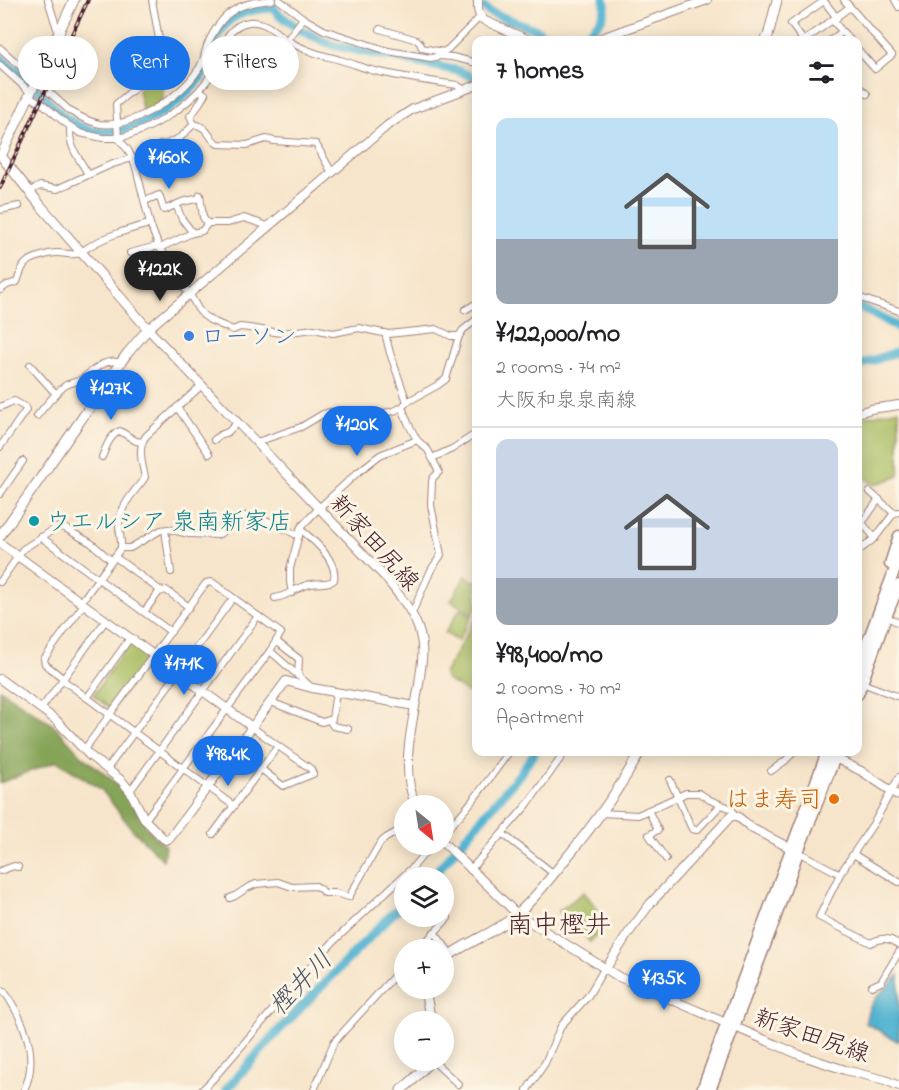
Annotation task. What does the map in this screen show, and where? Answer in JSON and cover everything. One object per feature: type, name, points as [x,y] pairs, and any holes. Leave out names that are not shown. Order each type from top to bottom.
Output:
[{"type":"highway","points":[[874,625],[876,607],[899,536]]},
{"type":"highway","points":[[862,656],[899,558]]},
{"type":"highway","points":[[862,674],[899,585]]},
{"type":"highway","points":[[886,618],[894,609],[899,598]]},
{"type":"highway","points":[[710,1090],[730,1026],[828,756]]},
{"type":"highway","points":[[702,1090],[730,1026]]},
{"type":"main road","points":[[56,36],[74,0]]},
{"type":"main road","points":[[768,36],[777,0]]},
{"type":"main road","points":[[0,536],[120,363],[148,329],[0,156],[31,90]]},
{"type":"main road","name":"新家田尻線","points":[[148,329],[384,576],[412,613],[420,631],[423,652],[409,750],[408,771],[413,795]]},
{"type":"main road","points":[[454,951],[500,927],[517,914],[589,831],[637,756]]},
{"type":"main road","name":"新家田尻線","points":[[454,853],[517,914],[619,977],[818,1062],[899,1086]]},
{"type":"main road","points":[[401,1090],[422,1071]]},
{"type":"street","points":[[48,0],[58,32]]},
{"type":"street","points":[[152,0],[163,61],[161,66],[116,104],[118,137],[132,159],[150,224],[159,247],[171,264],[178,281],[203,315],[233,330],[240,327],[281,333],[314,329],[333,333],[359,328],[385,333],[436,329],[451,336],[459,336]]},
{"type":"street","points":[[46,90],[83,119],[101,124],[117,124],[132,119],[156,107],[183,88],[201,66],[212,36],[223,18],[243,5],[272,0]]},
{"type":"street","points":[[279,0],[324,30],[388,51],[431,58],[452,57],[472,62]]},
{"type":"street","points":[[478,0],[480,17],[520,36]]},
{"type":"street","points":[[844,0],[892,55],[875,69],[862,59]]},
{"type":"street","points":[[896,0],[899,7]]},
{"type":"street","points":[[607,36],[703,1]]},
{"type":"street","points":[[801,36],[791,24],[824,1],[846,36]]},
{"type":"street","points":[[810,36],[850,7]]},
{"type":"street","points":[[380,29],[417,40],[422,48],[443,52],[480,17]]},
{"type":"street","points":[[290,36],[303,18]]},
{"type":"street","points":[[228,36],[237,26],[251,21],[260,22],[281,36]]},
{"type":"street","points":[[836,36],[842,32]]},
{"type":"street","points":[[299,46],[311,52],[368,69],[472,89]]},
{"type":"street","points":[[0,48],[18,70]]},
{"type":"street","points":[[0,65],[18,78]]},
{"type":"street","points":[[33,90],[44,105],[70,127],[80,133],[103,138],[135,133],[164,119],[181,107],[202,86]]},
{"type":"street","points":[[148,329],[388,125],[424,104],[472,89]]},
{"type":"street","points":[[862,90],[867,94]]},
{"type":"street","points":[[202,92],[205,94],[190,116],[194,123],[206,129],[215,143],[248,145],[266,139],[315,144],[332,173]]},
{"type":"street","points":[[30,191],[40,186],[57,189],[110,165],[132,159],[160,144],[167,144],[181,137],[194,123]]},
{"type":"street","points":[[70,127],[72,149],[88,174]]},
{"type":"street","points":[[145,201],[159,195],[164,210],[200,196],[203,217],[207,224]]},
{"type":"street","points":[[176,205],[193,233]]},
{"type":"street","points":[[0,210],[19,206]]},
{"type":"street","points":[[207,224],[228,223],[244,218],[268,226]]},
{"type":"street","points":[[0,290],[17,282],[25,265],[46,254],[74,255],[97,241],[125,230],[150,224]]},
{"type":"street","points":[[130,253],[166,246],[202,231],[207,224]]},
{"type":"street","points":[[862,298],[899,310]]},
{"type":"street","points":[[465,310],[472,306]]},
{"type":"street","points":[[257,442],[301,427],[331,412],[357,418],[394,411],[446,379],[459,336],[472,323]]},
{"type":"street","points":[[385,333],[408,423],[417,440],[426,447],[439,472],[432,481],[431,505],[441,555],[431,570],[412,613]]},
{"type":"street","points":[[37,416],[68,384],[82,379],[92,370],[110,361],[120,363]]},
{"type":"street","points":[[30,365],[56,394]]},
{"type":"street","points":[[202,385],[141,442],[145,477],[129,498],[120,518],[121,548],[44,659],[45,664],[87,698],[234,806]]},
{"type":"street","points":[[0,407],[14,401],[26,410],[0,447]]},
{"type":"street","points":[[862,412],[899,405]]},
{"type":"street","points":[[177,407],[209,453]]},
{"type":"street","points":[[214,440],[228,432],[238,422]]},
{"type":"street","points":[[102,457],[112,436],[117,432],[120,431],[141,442]]},
{"type":"street","points":[[432,458],[472,437]]},
{"type":"street","points":[[292,593],[290,569],[300,529],[319,508],[380,455],[417,440]]},
{"type":"street","points":[[0,494],[23,461]]},
{"type":"street","points":[[0,480],[6,485]]},
{"type":"street","points":[[862,547],[875,538],[896,512],[870,492]]},
{"type":"street","points":[[875,538],[862,523],[879,499]]},
{"type":"street","points":[[121,548],[130,548],[161,530],[168,529],[189,534],[218,535],[236,520],[245,516],[255,517],[299,536]]},
{"type":"street","points":[[0,582],[23,549],[56,528],[63,527],[161,591],[166,590],[189,607]]},
{"type":"street","points":[[275,598],[292,593],[309,584],[333,582],[335,577],[331,563],[324,553],[314,540],[300,529]]},
{"type":"street","points":[[165,530],[171,572]]},
{"type":"street","points":[[41,537],[171,632]]},
{"type":"street","points":[[0,543],[310,769],[313,774],[283,786],[261,769]]},
{"type":"street","points":[[84,750],[206,583],[213,582],[281,633],[146,820]]},
{"type":"street","points":[[144,612],[161,591]]},
{"type":"street","points":[[107,769],[233,598]]},
{"type":"street","points":[[130,791],[258,616]]},
{"type":"street","points":[[886,618],[899,623]]},
{"type":"street","points":[[41,709],[106,620]]},
{"type":"street","points":[[87,698],[130,638]]},
{"type":"street","points":[[0,679],[56,720],[89,755],[122,781],[146,820],[163,838],[168,840],[286,681],[295,674],[299,659],[276,641]]},
{"type":"street","points":[[270,651],[310,687]]},
{"type":"street","points":[[862,680],[899,697]]},
{"type":"street","points":[[286,681],[415,706]]},
{"type":"street","points":[[330,721],[336,692]]},
{"type":"street","points":[[270,702],[322,722],[330,721]]},
{"type":"street","points":[[330,721],[333,726],[348,729]]},
{"type":"street","points":[[213,834],[278,746]]},
{"type":"street","points":[[454,822],[506,756]]},
{"type":"street","points":[[470,869],[527,805],[562,756]]},
{"type":"street","points":[[771,771],[790,756]]},
{"type":"street","points":[[834,756],[899,796]]},
{"type":"street","points":[[899,777],[875,821],[840,874],[819,917],[871,943],[881,938],[899,943]]},
{"type":"street","points":[[670,780],[692,829],[697,830],[721,805]]},
{"type":"street","points":[[601,813],[638,815],[677,796],[699,793],[732,809],[734,815],[753,829],[840,874]]},
{"type":"street","points":[[648,810],[658,830],[649,835],[666,859]]},
{"type":"street","points":[[527,1090],[545,1063],[561,1026],[588,996],[650,904],[728,818],[734,815]]},
{"type":"street","points":[[230,898],[256,884],[278,882],[292,887],[316,886],[325,893],[349,897],[380,843],[394,833]]},
{"type":"street","points":[[503,834],[554,874]]},
{"type":"street","points":[[853,854],[899,882]]},
{"type":"street","points":[[202,1090],[319,957],[423,855]]},
{"type":"street","points":[[0,871],[14,866],[18,867]]},
{"type":"street","points":[[428,939],[439,927]]},
{"type":"street","points":[[434,932],[438,939]]},
{"type":"street","points":[[872,986],[881,982],[899,952]]},
{"type":"street","points":[[314,1090],[334,1042],[394,976]]},
{"type":"street","points":[[0,990],[4,991],[22,1021],[29,1040],[29,1072],[24,1090]]},
{"type":"street","points":[[444,1071],[458,1083]]},
{"type":"green space","points":[[138,90],[163,90],[161,102],[143,112]]},
{"type":"green space","points":[[899,409],[899,476],[874,485],[862,474],[862,418]]},
{"type":"green space","points":[[465,576],[472,580],[472,613],[451,601]]},
{"type":"green space","points":[[460,609],[472,616],[458,641],[445,633]]},
{"type":"green space","points":[[472,625],[472,695],[447,680],[444,674]]},
{"type":"green space","points":[[130,641],[151,656],[112,710],[93,695]]},
{"type":"green space","points":[[0,689],[56,727],[80,754],[122,788],[149,830],[165,846],[163,860],[132,829],[101,789],[57,761],[0,783]]},
{"type":"green space","points":[[584,892],[608,923],[590,942],[575,924],[572,926],[559,911]]},
{"type":"water","points":[[899,975],[899,1042],[866,1023],[873,1002]]},
{"type":"waterway","points":[[582,36],[601,18],[604,12],[604,0]]},
{"type":"waterway","points":[[271,4],[278,14],[300,30],[332,45],[459,71],[472,77]]},
{"type":"waterway","points":[[0,57],[25,77],[74,124],[98,131],[114,131],[147,121],[177,102],[189,91],[204,73],[216,41],[230,20],[245,12],[273,8]]},
{"type":"waterway","points":[[485,8],[489,12],[537,30],[545,36]]},
{"type":"waterway","points":[[862,308],[899,328]]},
{"type":"waterway","name":"樫井川","points":[[862,365],[899,351]]},
{"type":"waterway","name":"樫井川","points":[[440,867],[519,775],[532,756]]},
{"type":"waterway","name":"樫井川","points":[[226,1090],[280,1029],[394,912]]},
{"type":"railway","points":[[0,188],[88,0]]},
{"type":"place","name":"ローソン","points":[[189,336]]},
{"type":"place","name":"ウエルシア 泉南新家店","points":[[34,521]]},
{"type":"place","name":"はま寿司","points":[[834,799]]},
{"type":"district","name":"南中樫井","points":[[559,924]]}]
